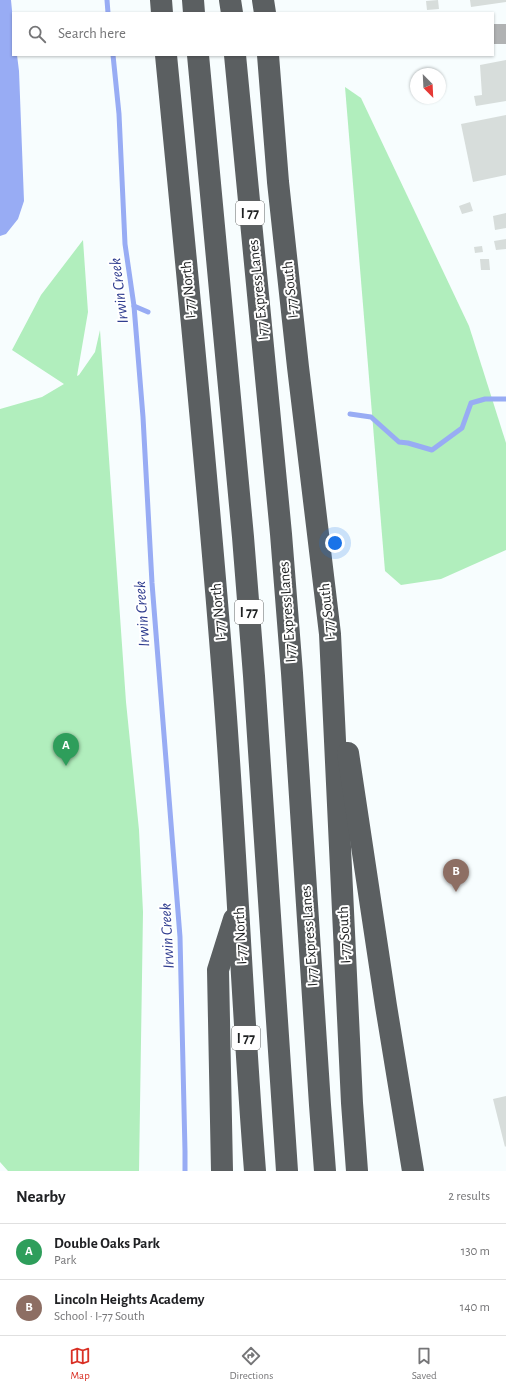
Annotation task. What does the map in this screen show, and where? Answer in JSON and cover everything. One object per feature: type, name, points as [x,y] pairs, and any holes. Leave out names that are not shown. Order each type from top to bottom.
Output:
[{"type":"highway","points":[[161,0],[162,12]]},
{"type":"highway","points":[[193,0],[194,12]]},
{"type":"highway","points":[[230,0],[232,12]]},
{"type":"highway","points":[[264,0],[264,12]]},
{"type":"highway","name":"I-77 North","points":[[166,56],[212,540],[239,904],[255,1171]]},
{"type":"highway","name":"I 77","points":[[198,56],[243,537],[255,684],[287,1171]]},
{"type":"highway","name":"I 77 Express Lanes","points":[[235,56],[281,534],[292,673],[325,1171]]},
{"type":"highway","name":"I-77 South","points":[[268,56],[278,182],[298,367],[330,634],[352,1103],[357,1171]]},
{"type":"highway","points":[[330,634],[386,1006],[413,1171]]},
{"type":"highway","points":[[222,1171],[218,970],[239,904]]},
{"type":"street","points":[[494,34],[506,34]]},
{"type":"green space","points":[[345,87],[361,98],[469,326],[506,443],[506,550],[441,579],[401,585],[385,571]]},
{"type":"green space","points":[[83,240],[88,312],[77,376],[95,352],[100,330],[126,702],[139,830],[143,912],[139,1171],[8,1171],[0,1162],[0,409],[42,397],[64,384],[12,350],[41,295]]},
{"type":"water","points":[[0,0],[11,0],[12,56],[17,56],[19,71],[24,201],[18,219],[6,234],[0,236]]},
{"type":"building","points":[[438,0],[439,9],[427,10],[426,1]]},
{"type":"building","points":[[470,0],[506,0],[506,2],[471,7]]},
{"type":"building","points":[[506,60],[506,101],[476,106],[474,96],[482,95],[480,65]]},
{"type":"building","points":[[506,115],[506,175],[473,182],[461,124]]},
{"type":"building","points":[[470,202],[473,211],[462,214],[459,206]]},
{"type":"building","points":[[506,213],[506,228],[495,230],[493,216]]},
{"type":"building","points":[[506,239],[506,249],[496,250],[494,241]]},
{"type":"building","points":[[482,246],[483,252],[475,253],[474,247]]},
{"type":"building","points":[[480,259],[489,259],[490,270],[481,270]]},
{"type":"building","points":[[506,1096],[506,1146],[505,1147],[493,1099]]},
{"type":"waterway","name":"Irwin Creek","points":[[107,0],[108,12]]},
{"type":"waterway","name":"Irwin Creek","points":[[113,56],[119,114],[125,244],[134,306],[143,417],[152,583],[180,937],[185,1171]]},
{"type":"waterway","points":[[134,306],[148,312]]},
{"type":"waterway","points":[[350,414],[371,417],[399,442],[432,450],[462,428],[471,403],[485,399],[506,399]]},
{"type":"place","name":"Double Oaks Park","points":[[66,766]]},
{"type":"place","name":"Lincoln Heights Academy","points":[[456,892]]}]
